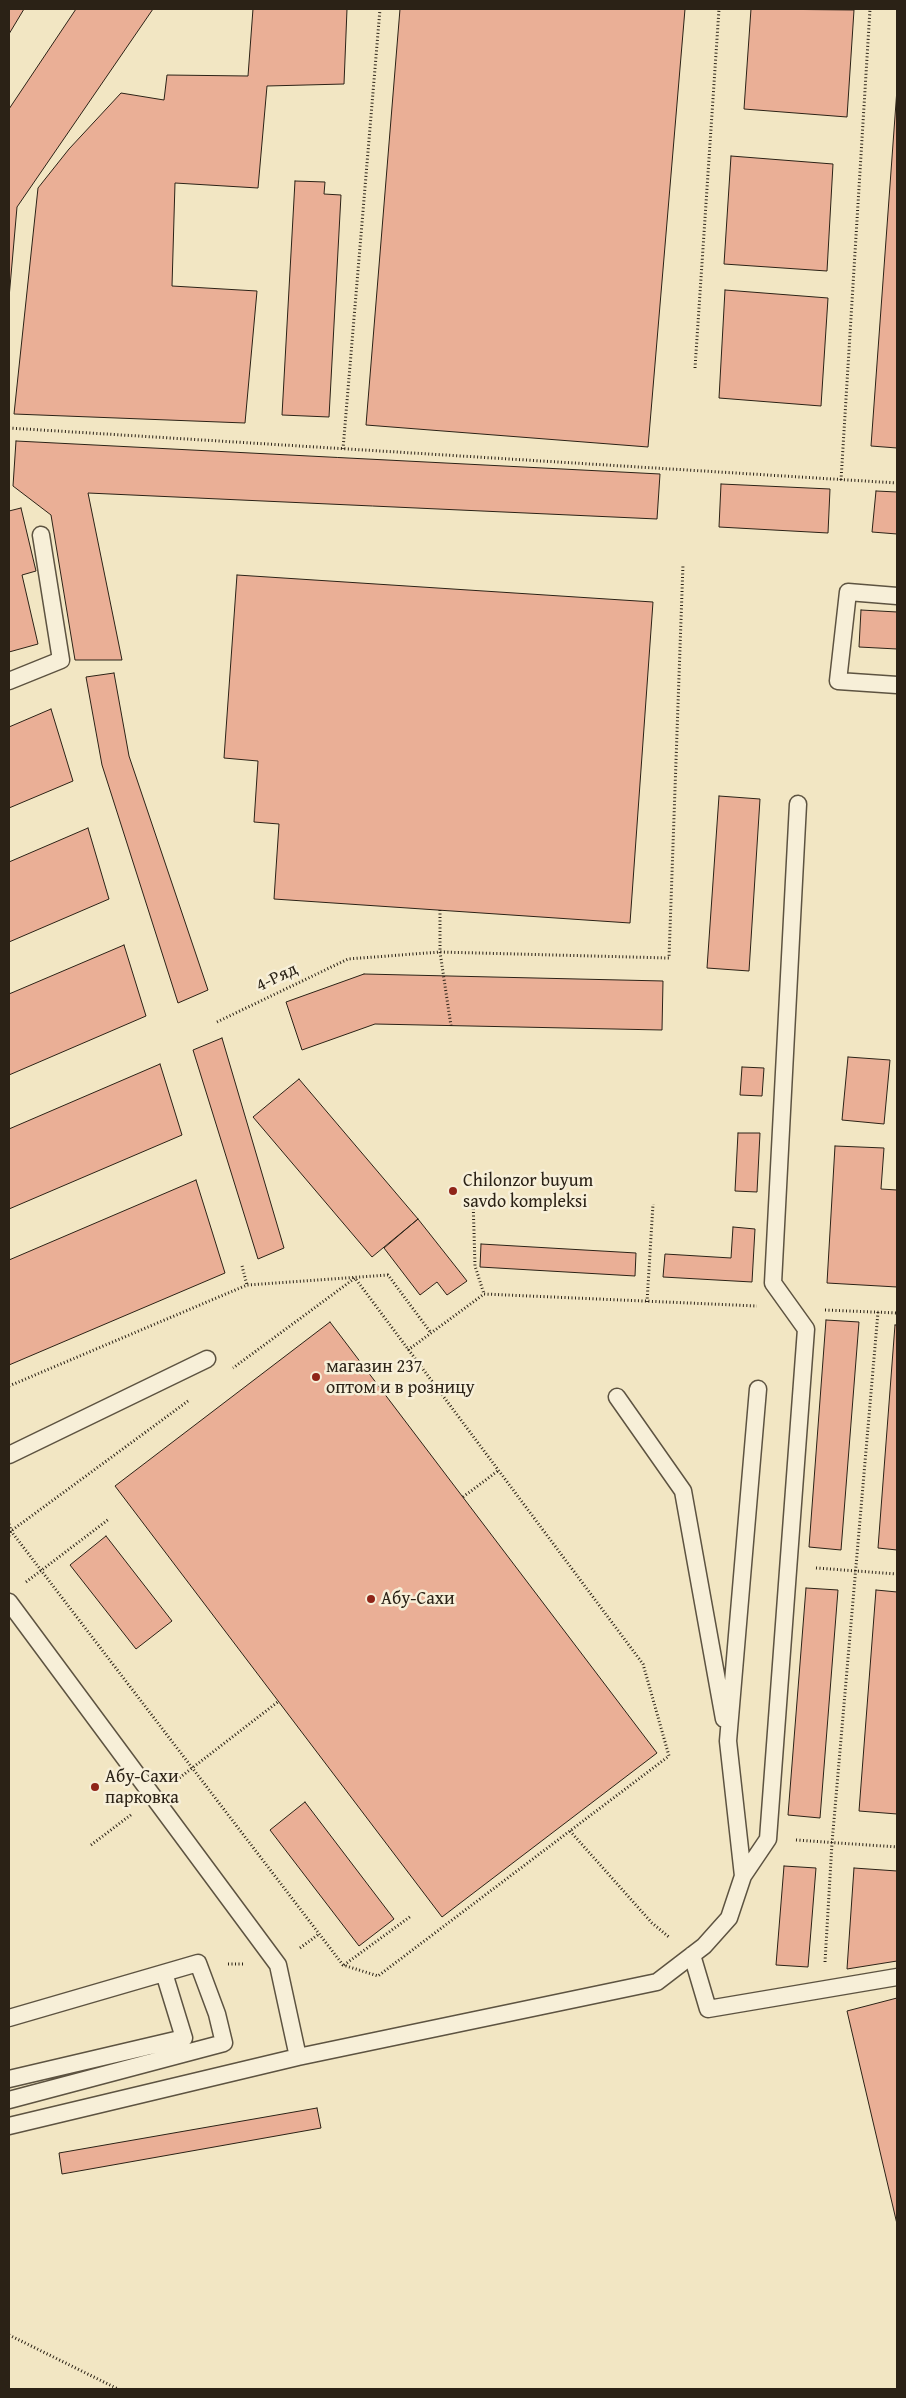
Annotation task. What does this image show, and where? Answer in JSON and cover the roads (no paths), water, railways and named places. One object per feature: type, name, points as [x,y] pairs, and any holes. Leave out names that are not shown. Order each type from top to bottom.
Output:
[{"type":"lane","points":[[9,681],[61,660],[41,536]]},
{"type":"lane","points":[[897,596],[848,592],[838,681],[897,684]]},
{"type":"lane","points":[[9,2126],[298,2057],[657,1982],[704,1946],[729,1918],[744,1876],[768,1839],[806,1329],[773,1283],[798,804]]},
{"type":"lane","points":[[9,1455],[206,1359]]},
{"type":"lane","points":[[728,1740],[758,1389]]},
{"type":"lane","points":[[617,1397],[683,1491],[728,1740],[744,1876]]},
{"type":"lane","points":[[9,1602],[278,1964],[298,2057]]},
{"type":"lane","points":[[692,1956],[708,2010],[897,1977]]},
{"type":"lane","points":[[9,2018],[198,1963],[217,2014],[224,2043],[9,2100]]},
{"type":"lane","points":[[9,2079],[184,2038],[164,1973]]},
{"type":"place","name":"Chilonzor buyum savdo kompleksi","points":[[453,1191]]},
{"type":"place","name":"магазин 237 оптом и в розницу","points":[[316,1377]]},
{"type":"place","name":"Абу-Сахи","points":[[371,1599]]},
{"type":"place","name":"Абу-Сахи парковка","points":[[95,1787]]}]
